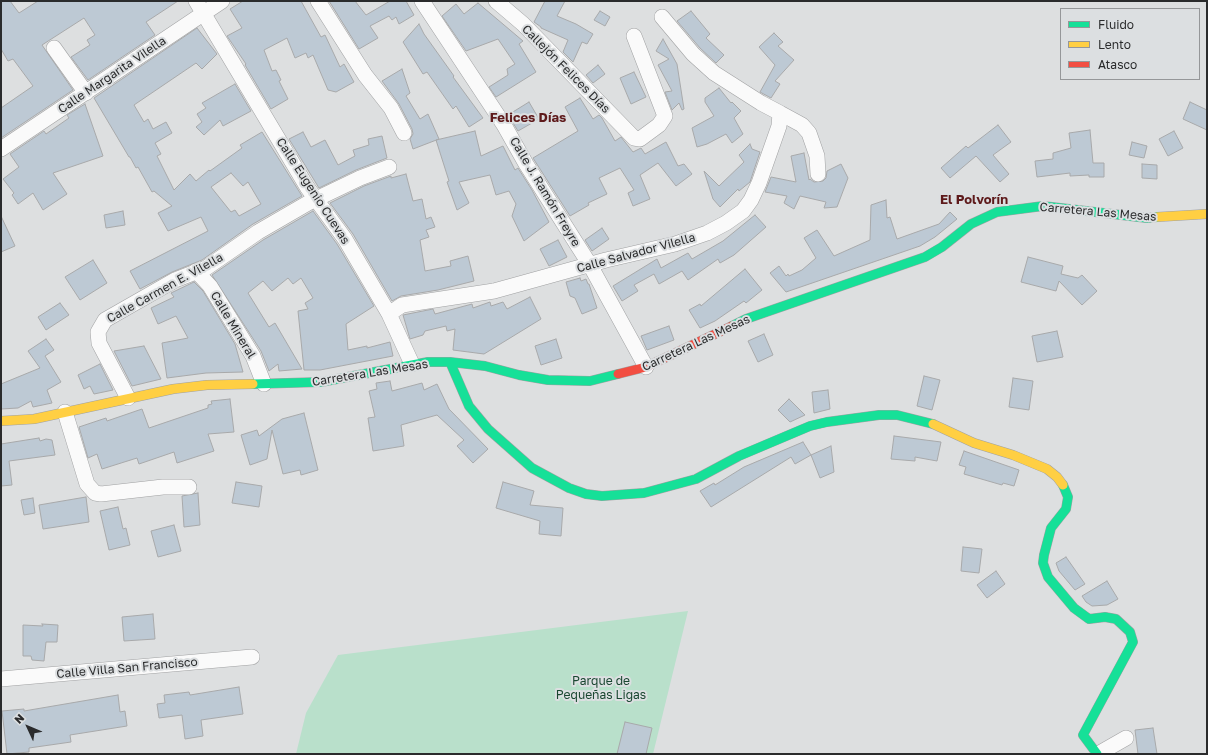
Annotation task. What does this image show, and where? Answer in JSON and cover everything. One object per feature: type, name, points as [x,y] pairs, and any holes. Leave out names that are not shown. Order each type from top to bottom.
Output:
[{"type":"street","name":"Calle Margarita Vilella","points":[[1,149],[86,93],[199,7],[222,1]]},
{"type":"street","points":[[318,1],[352,55],[391,108],[404,133]]},
{"type":"street","name":"Calle J. Ramón Freyre","points":[[422,1],[504,125],[526,164],[590,265],[646,367]]},
{"type":"street","name":"Callejón Felices Días","points":[[496,1],[523,24],[634,138],[640,139],[666,116],[634,36]]},
{"type":"street","name":"Calle Eugenio Cuevas","points":[[199,7],[307,187],[317,198],[345,239],[389,314],[412,364]]},
{"type":"street","points":[[662,17],[693,54],[730,84],[761,104],[802,125],[808,133],[817,156],[818,174]]},
{"type":"street","points":[[54,48],[86,93]]},
{"type":"street","name":"Calle Salvador Vilella","points":[[389,314],[402,305],[494,291],[692,239],[707,233],[737,216],[747,205],[755,192],[778,132],[780,113]]},
{"type":"street","name":"Calle Carmen E. Vilella","points":[[128,398],[101,348],[98,338],[100,326],[105,320],[175,280],[206,268],[258,232],[317,198],[360,178],[389,167]]},
{"type":"street","name":"Carretera Las Mesas","points":[[1,421],[34,419],[173,389],[207,385],[321,382],[412,364],[450,362],[484,366],[519,375],[570,382],[590,381],[646,367],[746,319],[925,256],[942,247],[983,217],[997,212],[1043,206],[1147,218],[1207,214]]},
{"type":"street","name":"Calle Mineral","points":[[196,271],[210,286],[253,356],[264,384]]},
{"type":"street","points":[[450,362],[468,406],[494,434],[532,468],[558,482],[586,494],[602,496],[651,491],[696,479],[738,456],[810,426],[827,422],[879,415],[897,415],[930,422],[974,443],[1013,455],[1047,469],[1066,488],[1068,497],[1066,509],[1051,528],[1044,555],[1043,563],[1048,577],[1074,608],[1089,619],[1105,617],[1116,619],[1130,632],[1133,642],[1083,735],[1098,754],[1126,738]]},
{"type":"street","points":[[65,412],[87,484],[95,493],[101,494],[163,487],[189,487]]},
{"type":"street","name":"Calle Villa San Francisco","points":[[1,679],[252,657]]},
{"type":"green space","name":"Parque de Pequeñas Ligas","points":[[688,611],[653,754],[296,754],[306,713],[338,655]]},
{"type":"building","points":[[1,1],[10,1],[19,13],[38,1],[178,1],[146,22],[155,35],[88,80],[71,57],[90,45],[87,40],[95,35],[84,18],[42,45],[73,90],[1,138],[1,108],[33,86],[13,59],[8,61],[1,49]]},
{"type":"building","points":[[243,1],[301,1],[321,37],[325,35],[340,67],[344,64],[354,82],[336,92],[328,90],[313,55],[308,58],[306,53],[295,58],[287,38],[264,50],[272,71],[276,70],[281,80],[279,81],[288,99],[271,109],[245,65],[246,64],[227,36],[242,28],[230,9]]},
{"type":"building","points":[[329,1],[355,1],[366,15],[390,1],[406,1],[414,15],[399,24],[396,17],[392,20],[389,16],[370,26],[378,38],[359,49]]},
{"type":"building","points":[[545,1],[565,1],[557,16],[576,24],[593,34],[587,44],[582,42],[573,62],[563,52],[568,40],[541,28],[534,22]]},
{"type":"building","points":[[478,3],[523,41],[519,44],[536,72],[496,97],[489,87],[508,75],[507,69],[515,64],[498,39],[466,51],[442,16],[456,4],[464,14]]},
{"type":"building","points":[[600,11],[610,17],[605,26],[594,20]]},
{"type":"building","points":[[691,11],[710,34],[706,38],[724,55],[716,63],[700,48],[677,21]]},
{"type":"building","points":[[419,24],[424,34],[454,76],[453,77],[483,118],[469,127],[456,106],[453,109],[427,72],[423,74],[403,42]]},
{"type":"building","points":[[197,28],[217,54],[202,69],[196,63],[134,105],[144,122],[148,119],[153,129],[166,122],[172,133],[155,143],[161,154],[157,156],[174,190],[190,174],[196,181],[209,170],[210,171],[242,148],[240,145],[262,132],[302,196],[253,224],[202,260],[172,272],[140,289],[130,271],[208,231],[201,217],[168,231],[158,213],[172,206],[154,191],[152,192],[138,167],[136,168],[94,98]],"holes":[[[231,173],[243,186],[248,182],[261,204],[239,216],[235,210],[231,212],[211,187]]]},
{"type":"building","points":[[774,33],[783,42],[778,46],[794,60],[775,81],[780,84],[771,98],[760,92],[775,65],[759,47]]},
{"type":"building","points":[[663,39],[677,64],[684,109],[682,110],[679,103],[672,110],[665,92],[672,91],[658,65],[669,59],[656,51]]},
{"type":"building","points":[[598,65],[605,74],[593,83],[586,75]]},
{"type":"building","points":[[402,69],[410,93],[406,96],[420,119],[428,114],[439,139],[413,149],[410,139],[413,134],[412,129],[399,104],[382,81]]},
{"type":"building","points":[[634,72],[646,97],[631,104],[620,78]]},
{"type":"building","points":[[235,84],[251,111],[223,126],[220,120],[204,135],[196,127],[202,122],[197,114],[206,108],[202,103]]},
{"type":"building","points":[[719,88],[731,103],[732,102],[741,111],[734,118],[743,134],[732,143],[726,134],[707,144],[697,147],[692,128],[714,116],[705,102],[705,98]]},
{"type":"building","points":[[580,98],[593,119],[599,115],[602,118],[615,141],[621,137],[633,152],[641,148],[645,154],[666,142],[678,166],[684,164],[692,174],[676,186],[658,163],[640,175],[650,199],[633,206],[628,193],[634,190],[620,168],[599,178],[607,194],[588,203],[589,205],[570,216],[533,158],[578,131],[565,107]]},
{"type":"building","points":[[529,102],[539,119],[518,131],[508,115]]},
{"type":"building","points":[[1190,102],[1207,110],[1207,130],[1183,119]]},
{"type":"building","points":[[85,104],[103,156],[53,173],[67,194],[43,210],[33,193],[18,204],[12,195],[14,193],[3,179],[19,167],[10,154],[44,131],[46,134],[69,118],[67,115]]},
{"type":"building","points":[[998,125],[1011,142],[993,155],[1009,174],[1000,182],[976,156],[950,178],[941,168],[966,146],[968,148]]},
{"type":"building","points":[[1090,130],[1093,163],[1104,163],[1104,177],[1089,177],[1089,175],[1070,176],[1070,173],[1037,177],[1035,161],[1053,159],[1053,153],[1071,148],[1069,133]]},
{"type":"building","points":[[475,131],[481,156],[503,146],[515,170],[518,168],[549,222],[524,241],[512,216],[516,204],[509,191],[496,195],[490,175],[459,182],[469,203],[457,210],[447,182],[449,181],[436,140]]},
{"type":"building","points":[[1174,131],[1183,148],[1168,156],[1159,139]]},
{"type":"building","points":[[303,132],[311,147],[325,140],[338,165],[355,156],[353,150],[369,145],[368,139],[382,136],[387,158],[356,170],[319,188],[289,139]]},
{"type":"building","points":[[1132,142],[1147,146],[1144,158],[1129,155]]},
{"type":"building","points":[[750,144],[752,149],[760,152],[750,182],[739,191],[738,189],[720,207],[713,199],[704,171],[719,186],[744,162],[739,155]]},
{"type":"building","points":[[804,153],[809,180],[810,179],[814,182],[823,181],[826,178],[827,171],[841,164],[848,178],[837,207],[824,208],[826,202],[800,196],[794,209],[784,203],[787,196],[765,192],[771,177],[796,182],[791,156]]},
{"type":"building","points":[[1142,164],[1157,165],[1157,179],[1142,178]]},
{"type":"building","points":[[406,174],[413,201],[422,199],[426,219],[431,217],[435,227],[426,230],[429,237],[420,240],[425,271],[451,266],[450,261],[468,256],[474,281],[438,290],[401,296],[392,301],[353,234],[330,203],[364,186],[391,176],[391,178]]},
{"type":"building","points":[[886,200],[887,218],[890,217],[897,239],[939,224],[950,212],[957,219],[935,237],[920,246],[786,292],[770,273],[779,266],[786,276],[788,274],[789,276],[802,270],[816,258],[804,238],[817,230],[834,256],[870,240],[871,205]]},
{"type":"building","points":[[123,211],[125,225],[106,228],[104,215]]},
{"type":"building","points":[[313,211],[337,244],[374,306],[346,324],[348,350],[367,346],[367,348],[390,342],[393,356],[320,370],[304,370],[298,311],[308,309],[305,303],[313,298],[301,278],[293,284],[288,278],[272,291],[263,281],[248,293],[269,327],[275,323],[302,369],[279,371],[278,364],[269,371],[261,351],[212,275],[263,240]]},
{"type":"building","points":[[755,215],[766,227],[734,255],[720,263],[718,259],[688,280],[682,271],[659,284],[654,274],[634,285],[638,291],[622,301],[613,286],[657,259],[661,268],[688,253],[692,259],[723,241]]},
{"type":"building","points":[[1,216],[15,246],[1,252]]},
{"type":"building","points":[[602,228],[609,239],[592,251],[585,240]]},
{"type":"building","points":[[558,240],[567,257],[549,266],[540,249]]},
{"type":"building","points":[[1028,257],[1063,266],[1061,274],[1078,278],[1082,275],[1097,291],[1082,305],[1059,281],[1056,291],[1021,282]]},
{"type":"building","points":[[93,260],[107,283],[80,300],[65,277]]},
{"type":"building","points":[[745,269],[762,290],[746,303],[744,301],[715,321],[700,328],[689,310],[700,304],[701,306]]},
{"type":"building","points":[[580,278],[581,281],[586,279],[589,284],[597,308],[582,314],[575,298],[570,296],[566,282]]},
{"type":"building","points":[[194,282],[203,291],[235,344],[243,372],[206,373],[167,378],[162,343],[188,338],[176,316],[158,324],[151,308],[174,297],[171,293]]},
{"type":"building","points":[[530,297],[541,319],[484,354],[453,350],[455,329],[447,331],[446,326],[425,331],[423,335],[410,339],[403,315],[433,309],[435,314],[472,304],[473,308],[490,302],[491,306],[503,302],[507,309]]},
{"type":"building","points":[[60,303],[69,315],[46,330],[38,317]]},
{"type":"building","points":[[669,326],[674,340],[647,350],[641,336]]},
{"type":"building","points":[[1057,331],[1063,357],[1037,362],[1032,336]]},
{"type":"building","points":[[764,334],[773,355],[758,362],[748,341]]},
{"type":"building","points":[[46,339],[54,350],[45,356],[61,382],[47,390],[52,403],[33,407],[31,401],[18,408],[1,409],[1,384],[40,368],[28,351]]},
{"type":"building","points":[[556,339],[562,358],[541,365],[535,346]]},
{"type":"building","points":[[144,346],[161,379],[132,386],[114,351]]},
{"type":"building","points":[[100,364],[113,390],[94,394],[90,386],[84,389],[78,375]]},
{"type":"building","points":[[924,376],[940,380],[932,410],[917,406]]},
{"type":"building","points":[[1013,378],[1033,381],[1029,410],[1009,407]]},
{"type":"building","points":[[390,381],[392,391],[422,383],[424,390],[437,384],[449,409],[488,449],[473,463],[457,446],[464,440],[437,415],[401,425],[404,446],[373,451],[368,418],[375,417],[369,391],[377,389],[376,383]]},
{"type":"building","points":[[828,390],[830,409],[814,413],[812,392]]},
{"type":"building","points":[[230,399],[234,432],[208,434],[214,451],[177,463],[174,452],[139,464],[137,458],[102,469],[97,454],[88,458],[79,427],[106,418],[107,421],[142,409],[149,428],[208,408],[208,405],[212,404],[211,401]]},
{"type":"building","points":[[789,399],[805,415],[790,422],[778,410]]},
{"type":"building","points":[[304,413],[318,470],[301,475],[300,470],[283,474],[272,430],[267,459],[250,465],[241,435],[257,430],[259,436],[282,419]]},
{"type":"building","points":[[894,436],[941,442],[937,461],[915,457],[915,461],[891,459]]},
{"type":"building","points":[[39,438],[40,441],[46,439],[52,440],[55,455],[9,461],[12,485],[1,486],[1,444]]},
{"type":"building","points":[[803,442],[811,455],[795,464],[791,457],[711,507],[700,491],[714,483],[715,485],[744,467]]},
{"type":"building","points":[[831,446],[834,472],[820,478],[811,455]]},
{"type":"building","points":[[964,451],[1019,470],[1014,486],[1003,483],[1002,485],[964,474],[966,467],[959,465]]},
{"type":"building","points":[[236,482],[262,486],[259,507],[232,503]]},
{"type":"building","points":[[503,482],[534,491],[530,505],[563,508],[561,536],[539,534],[540,521],[496,508]]},
{"type":"building","points":[[198,493],[200,525],[184,527],[182,496]]},
{"type":"building","points":[[86,497],[89,522],[43,529],[39,505]]},
{"type":"building","points":[[33,498],[35,513],[24,515],[21,500]]},
{"type":"building","points":[[118,507],[123,529],[126,528],[130,545],[109,550],[100,511]]},
{"type":"building","points":[[174,525],[181,551],[158,557],[151,531]]},
{"type":"building","points":[[963,547],[982,549],[979,573],[961,571]]},
{"type":"building","points":[[1066,557],[1085,584],[1075,590],[1059,571],[1056,563]]},
{"type":"building","points":[[996,571],[1005,584],[987,598],[977,585]]},
{"type":"building","points":[[1107,581],[1118,599],[1107,605],[1092,606],[1086,602],[1082,596]]},
{"type":"building","points":[[153,614],[155,639],[124,641],[122,617]]},
{"type":"building","points":[[42,624],[58,625],[57,642],[46,642],[44,661],[32,660],[31,656],[23,656],[23,625],[43,626]]},
{"type":"building","points":[[239,687],[243,714],[201,720],[203,736],[185,739],[182,715],[159,718],[157,704],[165,703],[164,695],[189,692],[190,695]]},
{"type":"building","points":[[118,695],[120,712],[125,711],[127,726],[70,735],[71,742],[29,748],[29,752],[7,754],[2,711],[24,709],[24,711]]},
{"type":"building","points":[[625,722],[652,728],[646,754],[617,754]]},
{"type":"building","points":[[1153,728],[1157,754],[1138,754],[1135,730]]},
{"type":"traffic: fast","points":[[732,326],[746,319],[925,257],[942,247],[971,224],[997,212],[1043,206],[1147,218],[1157,217]]},
{"type":"traffic: fast","points":[[253,384],[321,382],[428,362],[450,362],[485,366],[519,375],[548,380],[590,381],[618,374]]},
{"type":"traffic: fast","points":[[450,362],[469,406],[488,429],[532,468],[569,488],[586,494],[602,496],[644,493],[696,479],[739,456],[810,426],[827,422],[879,415],[897,415],[933,424]]},
{"type":"traffic: fast","points":[[1063,485],[1068,497],[1066,509],[1051,528],[1044,555],[1043,563],[1048,577],[1074,608],[1089,619],[1105,617],[1116,619],[1130,632],[1133,642],[1083,735],[1097,754]]},
{"type":"traffic: slow","points":[[1157,217],[1207,214]]},
{"type":"traffic: slow","points":[[1,421],[34,419],[173,389],[207,385],[253,384]]},
{"type":"traffic: slow","points":[[933,424],[974,443],[1013,455],[1047,469],[1057,477],[1063,485]]},
{"type":"traffic: jam","points":[[618,374],[646,367],[732,326]]},
{"type":"district","name":"Felices Días","points":[[528,118]]},
{"type":"district","name":"El Polvorín","points":[[974,200]]}]
